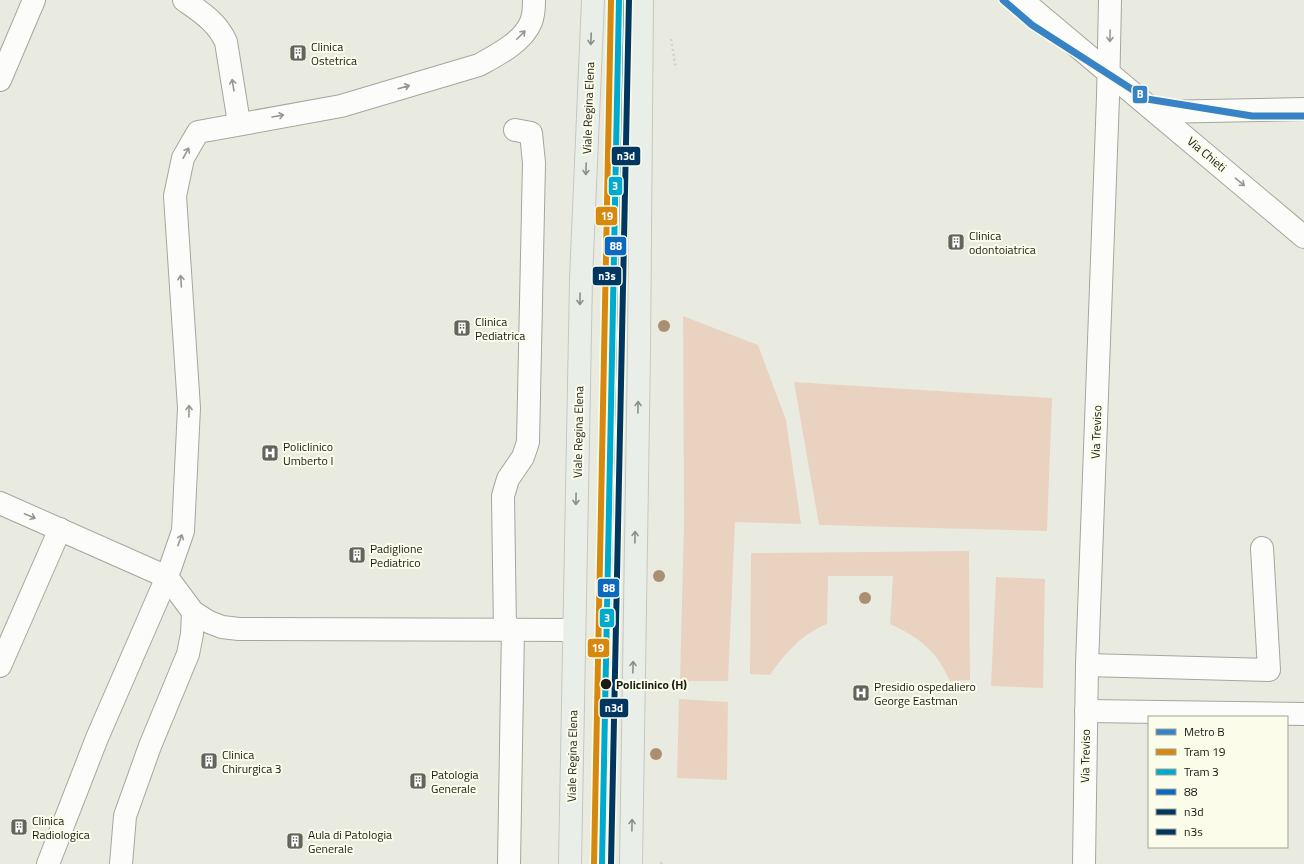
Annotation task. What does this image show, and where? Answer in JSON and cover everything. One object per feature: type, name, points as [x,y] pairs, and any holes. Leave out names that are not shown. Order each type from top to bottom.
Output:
[{"type":"main road","name":"Viale Regina Elena","points":[[570,864],[581,279],[593,0]]},
{"type":"main road","points":[[631,864],[639,352],[642,0]]},
{"type":"street","points":[[0,80],[34,0]]},
{"type":"street","points":[[184,0],[211,8],[214,22],[226,42],[239,123]]},
{"type":"street","points":[[48,864],[97,738],[167,577],[183,531],[189,408],[175,196],[183,158],[198,132],[239,123],[341,106],[479,65],[497,55],[527,29],[531,21],[534,0]]},
{"type":"street","points":[[603,864],[609,512],[621,0]]},
{"type":"street","name":"Via Chieti","points":[[1022,0],[1304,237]]},
{"type":"street","name":"Via Treviso","points":[[1084,864],[1087,665],[1109,72],[1110,0]]},
{"type":"street","points":[[1156,112],[1304,109]]},
{"type":"street","points":[[509,864],[509,630],[503,496],[508,478],[524,457],[528,442],[534,163],[531,133],[515,130]]},
{"type":"street","points":[[0,503],[167,577],[193,612],[209,622],[222,627],[239,629],[574,630]]},
{"type":"street","points":[[0,666],[60,529]]},
{"type":"street","points":[[1087,665],[1269,670],[1262,548]]},
{"type":"street","points":[[111,864],[121,854],[125,816],[129,804],[188,654],[192,634],[193,612]]},
{"type":"street","points":[[1086,711],[1304,714]]},
{"type":"path","points":[[671,38],[676,69]]},
{"type":"shaded area","points":[[683,316],[758,345],[786,420],[801,524],[735,522],[728,681],[680,681],[684,520]]},
{"type":"shaded area","points":[[794,382],[1052,398],[1047,531],[819,525]]},
{"type":"shaded area","points":[[969,551],[970,680],[950,681],[939,661],[926,646],[910,634],[890,624],[893,576],[828,576],[827,624],[810,633],[795,645],[782,658],[770,675],[750,674],[751,553]]},
{"type":"shaded area","points":[[996,577],[1045,579],[1043,688],[991,686]]},
{"type":"shaded area","points":[[679,699],[728,702],[727,780],[677,778]]},
{"type":"metro line","name":"B","points":[[1003,0],[1032,25],[1147,99],[1252,116],[1304,116]]},
{"type":"tram line","name":"19","points":[[594,864],[611,0]]},
{"type":"tram line","name":"3","points":[[602,864],[619,0]]},
{"type":"transit line","name":"n3s","points":[[595,864],[613,0]]},
{"type":"transit line","name":"88","points":[[603,864],[621,0]]},
{"type":"transit line","name":"n3d","points":[[611,864],[629,0]]},
{"type":"place","name":"Clinica Ostetrica","points":[[298,53]]},
{"type":"place","name":"Clinica odontoiatrica","points":[[956,242]]},
{"type":"place","name":"Clinica Pediatrica","points":[[462,328]]},
{"type":"place","name":"Policlinico Umberto I","points":[[270,453]]},
{"type":"place","name":"Padiglione Pediatrico","points":[[357,555]]},
{"type":"place","name":"Policlinico (H)","points":[[606,684]]},
{"type":"place","name":"Presidio ospedaliero George Eastman","points":[[861,693]]},
{"type":"place","name":"Clinica Chirurgica 3","points":[[209,761]]},
{"type":"place","name":"Patologia Generale","points":[[418,781]]},
{"type":"place","name":"Clinica Radiologica","points":[[19,827]]},
{"type":"place","name":"Aula di Patologia Generale","points":[[295,841]]}]
